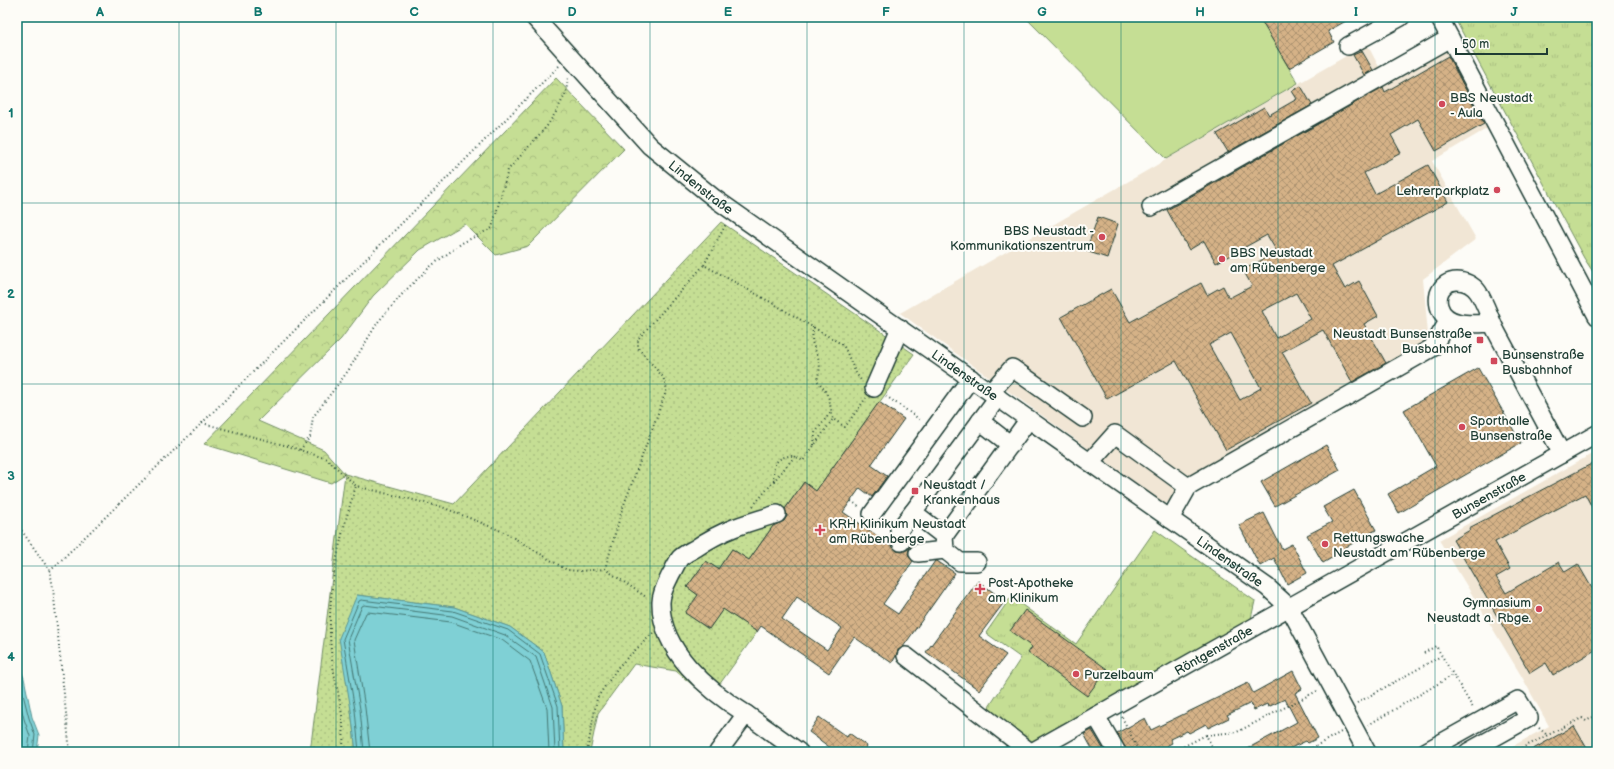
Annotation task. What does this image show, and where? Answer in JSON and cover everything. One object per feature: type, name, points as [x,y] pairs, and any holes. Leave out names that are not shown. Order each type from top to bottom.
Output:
[{"type":"street","name":"Lindenstraße","points":[[534,17],[650,146],[714,198],[995,394],[1029,420],[1267,587],[1289,607],[1330,684],[1359,723],[1367,752]]},
{"type":"street","points":[[1348,46],[1401,17]]},
{"type":"street","points":[[1439,17],[1597,316]]},
{"type":"street","points":[[1151,207],[1450,38]]},
{"type":"street","points":[[1492,324],[1462,323],[1449,320],[1441,313],[1438,302],[1439,294],[1446,285],[1452,282],[1464,281],[1478,292],[1492,324],[1562,454]]},
{"type":"street","points":[[1170,519],[1188,487],[1432,348],[1449,320]]},
{"type":"street","points":[[874,388],[900,328]]},
{"type":"street","points":[[901,542],[899,530],[980,421],[1012,368],[1083,418]]},
{"type":"street","points":[[872,514],[971,378]]},
{"type":"street","points":[[918,553],[945,543],[1029,420]]},
{"type":"street","points":[[980,421],[1011,445]]},
{"type":"street","points":[[1090,462],[1115,434],[1188,487]]},
{"type":"street","name":"Bunsenstraße","points":[[1289,607],[1597,434]]},
{"type":"street","points":[[913,512],[945,543],[960,562],[977,562]]},
{"type":"street","points":[[777,514],[737,526],[708,540],[680,558],[667,581],[660,602],[664,622],[674,648],[694,674],[724,700],[799,752]]},
{"type":"street","name":"Röntgenstraße","points":[[1031,752],[1289,607]]},
{"type":"street","points":[[906,656],[1031,752]]},
{"type":"street","points":[[1425,752],[1518,700],[1528,718],[1468,752]]},
{"type":"street","points":[[718,752],[746,714]]},
{"type":"street","points":[[1096,716],[1116,752]]},
{"type":"path","points":[[50,571],[571,58]]},
{"type":"path","points":[[300,450],[310,437],[313,417],[348,371],[378,322],[405,291],[430,266],[462,243],[492,228],[508,170],[547,126],[566,94],[571,58]]},
{"type":"path","points":[[605,569],[622,510],[667,389],[663,377],[638,348],[638,339],[704,265],[733,212]]},
{"type":"path","points":[[704,265],[843,345],[856,373],[861,380],[934,430]]},
{"type":"path","points":[[813,327],[812,342],[819,360],[820,368],[817,380],[829,399],[833,419],[845,427],[874,388]]},
{"type":"path","points":[[813,446],[815,433],[831,412]]},
{"type":"path","points":[[774,481],[774,466],[780,458],[786,455],[795,456],[803,461],[833,419]]},
{"type":"path","points":[[202,423],[327,459],[356,486],[442,507],[504,532],[567,570],[580,571],[605,569],[650,599],[660,602]]},
{"type":"path","points":[[751,509],[795,456]]},
{"type":"path","points":[[343,752],[343,724],[331,650],[330,616],[336,554],[356,486]]},
{"type":"path","points":[[17,524],[50,571],[70,752]]},
{"type":"path","points":[[587,752],[597,698],[619,666],[664,622]]},
{"type":"path","points":[[1424,653],[1436,646],[1481,721]]},
{"type":"path","points":[[1359,709],[1356,704],[1441,656]]},
{"type":"path","points":[[1305,752],[1359,723],[1368,725],[1453,676]]},
{"type":"path","points":[[1173,752],[1206,735],[1237,732],[1330,684]]},
{"type":"path","points":[[1116,705],[1139,752]]},
{"type":"path","points":[[1514,752],[1582,718],[1586,721],[1597,715]]},
{"type":"path","points":[[1206,735],[1215,752]]},
{"type":"shaded area","name":"BBS Neustadt am Rübenberge","points":[[1367,44],[1387,82],[1450,47],[1493,125],[1432,161],[1476,239],[1423,279],[1428,334],[1417,361],[1165,504],[900,313]]},
{"type":"shaded area","name":"Gymnasium Neustadt a. Rbge.","points":[[1597,451],[1597,752],[1502,752],[1549,726],[1522,677],[1439,540]]},
{"type":"green space","points":[[1025,17],[1259,17],[1298,83],[1166,159]]},
{"type":"green space","points":[[1454,17],[1597,17],[1597,278],[1584,258]]},
{"type":"green space","points":[[556,78],[624,149],[528,246],[496,255],[465,224],[420,250],[373,296],[341,339],[258,421],[324,450],[345,474],[331,483],[204,444]]},
{"type":"green space","points":[[721,222],[914,354],[816,491],[804,482],[749,560],[732,549],[718,569],[706,561],[687,587],[698,595],[686,613],[708,629],[723,609],[757,632],[709,699],[676,671],[634,664],[598,713],[590,752],[564,752],[562,706],[544,652],[510,627],[454,607],[357,595],[351,710],[356,752],[310,752],[345,474],[454,504]]},
{"type":"green space","points":[[1155,530],[1255,601],[1250,623],[1030,745],[987,710],[1021,658],[986,633],[1011,597],[1076,644]]},
{"type":"water","points":[[357,595],[454,607],[510,627],[544,652],[562,706],[564,752],[356,752],[351,710],[339,638]]},
{"type":"water","points":[[17,660],[24,678],[32,717],[39,735],[37,752],[17,752]]},
{"type":"building","points":[[1259,17],[1353,17],[1328,31],[1334,42],[1289,68]]},
{"type":"building","points":[[1362,51],[1373,70],[1364,75],[1353,55]]},
{"type":"building","points":[[1448,56],[1484,124],[1436,151],[1418,119],[1391,135],[1401,153],[1364,173],[1375,194],[1428,165],[1448,202],[1332,266],[1345,289],[1359,281],[1378,316],[1364,324],[1386,363],[1352,382],[1323,330],[1282,352],[1311,403],[1226,450],[1176,361],[1107,399],[1061,317],[1111,289],[1130,322],[1201,283],[1207,295],[1223,286],[1229,298],[1252,286],[1243,270],[1277,252],[1267,235],[1216,263],[1204,241],[1189,250],[1167,210],[1383,87],[1385,92]],"holes":[[[1296,293],[1311,319],[1276,338],[1262,311]],[[1231,333],[1261,388],[1240,400],[1209,345]]]},
{"type":"building","points":[[1301,86],[1312,105],[1228,152],[1217,134],[1264,107],[1269,115],[1297,99],[1292,91]]},
{"type":"building","name":"BBS Neustadt - Kommunikationszentrum","points":[[1098,217],[1118,224],[1107,258],[1086,251]]},
{"type":"building","name":"Sporthalle Bunsenstraße","points":[[1478,368],[1521,443],[1399,513],[1388,494],[1436,466],[1404,410]]},
{"type":"building","name":"KRH Klinikum Neustadt am Rübenberge","points":[[879,402],[904,419],[871,465],[887,476],[872,497],[860,488],[843,512],[897,551],[902,552],[907,550],[911,541],[915,544],[909,549],[908,554],[913,561],[883,604],[898,614],[935,561],[955,573],[903,647],[898,650],[892,663],[854,637],[829,673],[761,626],[757,632],[723,609],[709,629],[685,613],[698,595],[687,587],[706,561],[718,569],[732,549],[749,560],[773,526],[784,521],[787,516],[785,509],[804,482],[816,491]],"holes":[[[797,597],[842,628],[827,650],[782,619]]]},
{"type":"building","points":[[1326,445],[1340,470],[1275,506],[1261,482]]},
{"type":"building","points":[[1597,461],[1597,517],[1585,494],[1495,542],[1510,569],[1496,577],[1506,593],[1559,562],[1565,572],[1578,564],[1597,597],[1597,649],[1553,675],[1546,663],[1530,673],[1453,540],[1470,530],[1469,528]]},
{"type":"building","points":[[1354,490],[1376,530],[1341,550],[1342,552],[1323,563],[1307,535],[1332,522],[1323,507]]},
{"type":"building","points":[[1264,513],[1282,549],[1292,544],[1307,573],[1287,584],[1274,558],[1260,566],[1239,525]]},
{"type":"building","points":[[978,581],[1005,601],[979,636],[1006,655],[979,690],[926,652]]},
{"type":"building","points":[[1025,610],[1107,669],[1087,696],[1028,653],[1032,647],[1010,631]]},
{"type":"building","points":[[1293,671],[1302,689],[1295,693],[1318,738],[1308,743],[1306,741],[1282,752],[1241,752],[1297,722],[1285,699],[1268,707],[1267,704],[1254,710],[1251,703],[1227,715],[1229,718],[1208,728],[1206,724],[1189,733],[1187,731],[1170,739],[1172,743],[1159,750],[1157,747],[1146,752],[1127,752],[1117,733],[1145,718],[1151,730],[1248,683],[1253,693]]},
{"type":"building","points":[[819,717],[847,737],[849,733],[867,746],[863,752],[836,752],[809,732]]},
{"type":"building","points":[[1574,726],[1589,752],[1528,752]]},
{"type":"building","points":[[1092,730],[1105,752],[1094,752],[1084,734]]},
{"type":"place","name":"BBS Neustadt - Aula","points":[[1442,104]]},
{"type":"place","name":"Lehrerparkplatz","points":[[1497,190]]},
{"type":"place","name":"BBS Neustadt - Kommunikationszentrum","points":[[1102,237]]},
{"type":"place","name":"BBS Neustadt am Rübenberge","points":[[1222,259]]},
{"type":"place","name":"Neustadt Bunsenstraße Busbahnhof","points":[[1480,340]]},
{"type":"place","name":"Bunsenstraße Busbahnhof","points":[[1494,361]]},
{"type":"place","name":"Sporthalle Bunsenstraße","points":[[1462,427]]},
{"type":"place","name":"Neustadt / Krankenhaus","points":[[915,491]]},
{"type":"place","name":"KRH Klinikum Neustadt am Rübenberge","points":[[820,530]]},
{"type":"place","name":"Rettungswache Neustadt am Rübenberge","points":[[1325,544]]},
{"type":"place","name":"Post-Apotheke am Klinikum","points":[[980,589]]},
{"type":"place","name":"Gymnasium Neustadt a. Rbge.","points":[[1539,609]]},
{"type":"place","name":"Purzelbaum","points":[[1076,674]]}]
